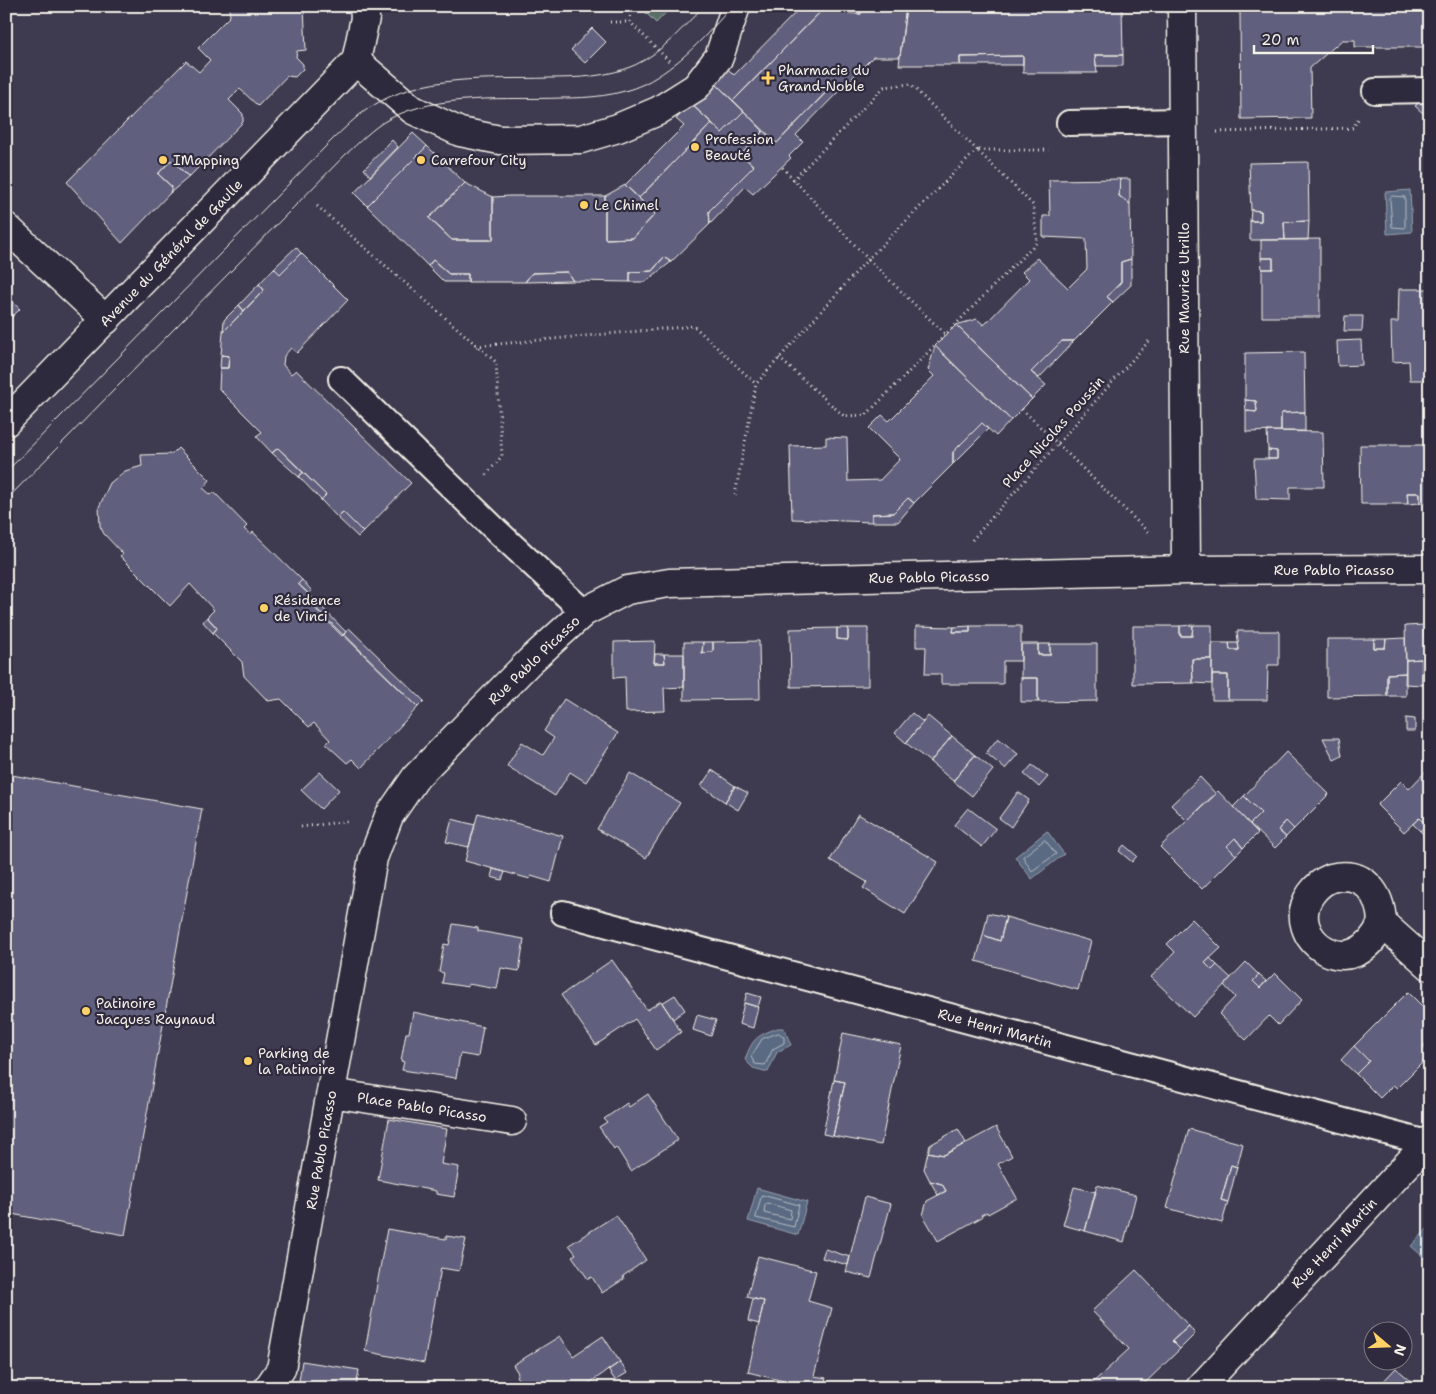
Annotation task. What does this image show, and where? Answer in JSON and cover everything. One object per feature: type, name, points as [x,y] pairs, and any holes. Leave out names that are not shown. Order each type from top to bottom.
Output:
[{"type":"street","points":[[364,6],[364,18],[356,61],[413,110],[460,132],[500,140],[582,138],[618,128],[658,111],[696,87],[719,57],[736,6]]},
{"type":"street","name":"Rue Maurice Utrillo","points":[[1182,6],[1186,570]]},
{"type":"street","name":"Avenue du Général de Gaulle","points":[[6,422],[356,61]]},
{"type":"street","points":[[6,227],[106,320]]},
{"type":"street","name":"Rue Pablo Picasso","points":[[268,1388],[281,1369],[373,858],[389,816],[416,777],[530,661],[584,612],[627,590],[669,583],[1186,570],[1430,569]]},
{"type":"street","points":[[1382,923],[1430,966]]},
{"type":"street","name":"Place Pablo Picasso","points":[[331,1093],[512,1121]]},
{"type":"street","name":"Rue Henri Martin","points":[[1200,1388],[1428,1141]]},
{"type":"lane","points":[[1375,90],[1430,90]]},
{"type":"lane","points":[[1069,123],[1183,127]]},
{"type":"lane","points":[[341,378],[465,500],[584,612]]},
{"type":"lane","name":"Rue Henri Martin","points":[[563,913],[1428,1141]]},
{"type":"path","points":[[630,22],[631,6]]},
{"type":"path","points":[[610,22],[630,22],[644,36]]},
{"type":"path","points":[[779,358],[844,416],[866,415],[1037,242],[1033,205],[910,84],[884,87],[793,180]]},
{"type":"path","points":[[1183,127],[1353,128],[1375,90]]},
{"type":"path","points":[[735,495],[756,384],[779,358],[868,259],[977,150],[1050,150],[1069,123]]},
{"type":"path","points":[[782,167],[868,259],[945,334]]},
{"type":"path","points":[[317,206],[496,362],[502,456],[465,500]]},
{"type":"path","name":"Place Nicolas Poussin","points":[[938,576],[1184,301]]},
{"type":"path","points":[[476,346],[694,326],[756,384]]},
{"type":"path","points":[[1022,409],[1186,570]]},
{"type":"path","points":[[301,827],[389,816]]},
{"type":"green space","points":[[639,6],[672,6],[656,23]]},
{"type":"water","points":[[1410,190],[1412,232],[1387,234],[1385,192]]},
{"type":"water","points":[[1047,831],[1064,854],[1032,879],[1015,857]]},
{"type":"water","points":[[778,1028],[784,1028],[791,1045],[777,1052],[768,1072],[753,1068],[745,1060],[753,1042],[761,1035]]},
{"type":"water","points":[[757,1188],[807,1202],[798,1235],[748,1221]]},
{"type":"water","points":[[1430,1226],[1430,1260],[1429,1262],[1411,1246]]},
{"type":"building","points":[[229,6],[304,6],[306,50],[297,51],[296,57],[303,64],[303,69],[295,77],[287,76],[258,106],[240,89],[229,100],[243,114],[243,122],[189,177],[171,160],[158,174],[172,187],[170,193],[122,243],[67,182],[186,61],[199,72],[210,60],[198,48],[230,16]]},
{"type":"building","points":[[802,6],[826,6],[733,101],[714,82],[727,68],[734,75]]},
{"type":"building","points":[[826,6],[839,6],[846,13],[861,14],[860,6],[906,6],[900,57],[873,57],[840,90],[834,84],[777,143],[733,101]]},
{"type":"building","points":[[839,6],[860,6],[861,14],[846,13]]},
{"type":"building","points":[[906,6],[1122,6],[1123,55],[1095,55],[1097,73],[1023,73],[1023,56],[960,57],[960,65],[899,65]]},
{"type":"building","points":[[1234,6],[1246,6],[1240,14],[1233,8]]},
{"type":"building","points":[[1246,6],[1257,9],[1260,6],[1430,6],[1430,47],[1355,47],[1355,40],[1342,40],[1310,68],[1311,118],[1241,119],[1240,14]]},
{"type":"building","points":[[592,28],[606,42],[585,63],[571,50]]},
{"type":"building","points":[[1095,55],[1123,55],[1123,66],[1096,66]]},
{"type":"building","points":[[1023,56],[1023,65],[960,65],[960,57]]},
{"type":"building","points":[[714,82],[744,111],[722,133],[689,102]]},
{"type":"building","points":[[834,84],[840,90],[796,135],[803,142],[789,156],[791,158],[753,194],[745,187],[710,224],[709,211],[754,166],[741,155],[763,131],[777,143]]},
{"type":"building","points":[[1423,99],[1430,99],[1430,114],[1424,114],[1415,106]]},
{"type":"building","points":[[691,104],[712,123],[639,198],[625,185],[684,126],[676,119]]},
{"type":"building","points":[[744,111],[763,131],[741,155],[754,166],[709,211],[710,224],[671,262],[664,257],[652,271],[630,272],[630,282],[573,281],[567,272],[532,273],[525,282],[468,282],[468,274],[449,274],[433,260],[428,266],[367,206],[427,146],[465,183],[429,218],[452,240],[493,240],[493,197],[510,196],[605,196],[605,239],[633,238],[655,214],[639,198],[712,123],[722,133]]},
{"type":"building","points":[[413,133],[427,146],[367,206],[354,193]]},
{"type":"building","points":[[392,140],[398,147],[370,176],[364,169]]},
{"type":"building","points":[[171,160],[189,177],[170,193],[172,187],[158,174]]},
{"type":"building","points":[[1308,162],[1309,221],[1284,222],[1285,240],[1250,240],[1250,221],[1261,221],[1261,211],[1251,210],[1249,163]]},
{"type":"building","points":[[1120,179],[1130,179],[1130,204],[1119,196]]},
{"type":"building","points":[[1120,179],[1119,196],[1130,204],[1131,259],[1121,262],[1121,282],[1107,297],[1113,302],[1074,341],[1062,341],[1031,372],[1046,385],[1032,399],[956,325],[977,319],[984,325],[1029,279],[1022,272],[1037,258],[1068,288],[1087,269],[1086,239],[1043,237],[1043,216],[1050,216],[1049,180]]},
{"type":"building","points":[[465,183],[493,197],[493,240],[452,240],[429,218]]},
{"type":"building","points":[[625,185],[655,214],[633,238],[605,239],[605,196]]},
{"type":"building","points":[[1251,210],[1261,211],[1261,221],[1250,221]]},
{"type":"building","points":[[1309,221],[1308,240],[1285,240],[1284,222]]},
{"type":"building","points":[[1320,239],[1320,317],[1262,317],[1262,269],[1273,269],[1273,258],[1261,258],[1261,240]]},
{"type":"building","points":[[296,247],[301,253],[280,274],[274,268]]},
{"type":"building","points":[[301,253],[348,300],[297,353],[291,348],[284,356],[283,365],[291,374],[296,370],[411,483],[363,532],[343,512],[337,517],[321,500],[326,495],[278,448],[272,453],[256,436],[262,432],[219,389],[220,368],[228,368],[229,356],[221,355],[223,332],[264,290],[259,284],[274,268],[280,274]]},
{"type":"building","points":[[664,257],[671,262],[645,282],[630,282],[630,272],[652,271]]},
{"type":"building","points":[[1261,258],[1273,258],[1273,269],[1262,269]]},
{"type":"building","points":[[1131,259],[1131,285],[1113,302],[1107,297],[1121,282],[1121,262]]},
{"type":"building","points":[[433,260],[449,274],[468,274],[468,282],[444,282],[428,266]]},
{"type":"building","points":[[567,272],[573,281],[525,282],[532,273]]},
{"type":"building","points":[[259,284],[264,290],[244,311],[239,305]]},
{"type":"building","points":[[1399,289],[1430,289],[1430,380],[1410,380],[1409,361],[1392,362],[1391,322],[1398,322]]},
{"type":"building","points":[[6,296],[20,309],[6,323]]},
{"type":"building","points":[[239,305],[244,311],[223,332],[224,320]]},
{"type":"building","points":[[1345,316],[1363,316],[1362,331],[1344,331]]},
{"type":"building","points":[[956,325],[1032,399],[1011,420],[935,346]]},
{"type":"building","points":[[1361,340],[1362,365],[1338,366],[1337,341]]},
{"type":"building","points":[[1062,341],[1074,341],[1039,378],[1031,372]]},
{"type":"building","points":[[935,346],[1011,420],[996,436],[982,423],[953,452],[953,464],[914,503],[908,498],[893,513],[872,514],[872,522],[792,519],[790,446],[826,445],[826,437],[847,438],[848,481],[880,480],[900,459],[869,428],[882,415],[889,421],[934,376],[928,370]]},
{"type":"building","points":[[1304,352],[1305,412],[1281,413],[1281,431],[1246,432],[1246,411],[1257,412],[1256,401],[1245,400],[1245,353]]},
{"type":"building","points":[[221,355],[229,356],[228,368],[220,368]]},
{"type":"building","points":[[1245,400],[1256,401],[1257,412],[1246,411]]},
{"type":"building","points":[[1305,412],[1305,431],[1281,431],[1281,413]]},
{"type":"building","points":[[982,423],[988,429],[953,464],[953,452]]},
{"type":"building","points":[[1267,431],[1323,432],[1324,487],[1290,487],[1290,500],[1256,499],[1254,459],[1277,459],[1277,451],[1268,450]]},
{"type":"building","points":[[1360,445],[1430,445],[1430,503],[1420,503],[1420,493],[1407,493],[1408,504],[1361,504]]},
{"type":"building","name":"Résidence de Vinci","points":[[178,448],[210,480],[203,488],[211,495],[214,492],[247,526],[244,529],[251,535],[253,532],[302,580],[298,584],[309,594],[305,598],[418,707],[361,768],[352,759],[347,763],[326,744],[330,740],[314,723],[309,727],[281,699],[268,701],[244,676],[242,662],[213,633],[217,628],[207,617],[214,610],[190,584],[170,606],[120,556],[123,554],[104,534],[100,526],[99,507],[110,483],[125,471],[142,466],[141,455],[172,454]]},
{"type":"building","points":[[278,448],[303,472],[299,477],[272,453]]},
{"type":"building","points":[[1268,450],[1277,451],[1277,459],[1268,459]]},
{"type":"building","points":[[303,472],[326,495],[321,500],[299,477]]},
{"type":"building","points":[[1407,493],[1420,493],[1420,503],[1408,504]]},
{"type":"building","points":[[908,498],[914,503],[898,522],[872,522],[872,514],[893,513]]},
{"type":"building","points":[[343,512],[363,532],[358,537],[337,517]]},
{"type":"building","points":[[302,580],[312,591],[309,594],[298,584]]},
{"type":"building","points":[[309,594],[346,632],[342,636],[305,598]]},
{"type":"building","points":[[207,617],[217,628],[213,633],[203,622]]},
{"type":"building","points":[[1193,625],[1192,636],[1180,636],[1180,626]]},
{"type":"building","points":[[1193,625],[1212,625],[1212,659],[1192,659],[1193,683],[1133,684],[1133,626],[1180,626],[1180,636],[1192,636]]},
{"type":"building","points":[[1424,625],[1424,637],[1430,637],[1430,684],[1422,685],[1422,659],[1406,660],[1405,626]]},
{"type":"building","points":[[1424,625],[1430,625],[1430,637],[1424,637]]},
{"type":"building","points":[[916,626],[954,627],[953,632],[970,632],[970,626],[1021,626],[1021,661],[1003,661],[1003,684],[941,684],[941,674],[925,674],[926,647],[916,647]]},
{"type":"building","points":[[970,626],[970,632],[953,632],[954,627]]},
{"type":"building","points":[[349,628],[424,701],[418,707],[344,634]]},
{"type":"building","points":[[837,628],[848,628],[848,640],[837,639]]},
{"type":"building","points":[[837,628],[837,639],[848,640],[848,628],[868,628],[868,686],[791,687],[790,629]]},
{"type":"building","points":[[1237,631],[1279,631],[1279,665],[1268,665],[1267,700],[1228,700],[1228,675],[1212,675],[1212,643],[1229,643],[1230,650],[1239,650]]},
{"type":"building","points":[[1405,638],[1406,673],[1387,674],[1387,696],[1327,697],[1327,639],[1374,639],[1374,648],[1385,648],[1386,639]]},
{"type":"building","points":[[1374,639],[1386,639],[1385,648],[1374,648]]},
{"type":"building","points":[[655,641],[654,663],[665,663],[664,654],[684,654],[684,687],[664,688],[665,711],[626,712],[625,677],[614,678],[614,642]]},
{"type":"building","points":[[759,641],[760,699],[684,700],[684,642],[703,642],[702,653],[713,652],[713,642]]},
{"type":"building","points":[[703,642],[713,642],[713,652],[702,653]]},
{"type":"building","points":[[1229,643],[1238,643],[1239,650],[1230,650]]},
{"type":"building","points":[[1021,644],[1038,644],[1038,655],[1050,655],[1050,644],[1097,644],[1097,701],[1038,702],[1038,678],[1021,678]]},
{"type":"building","points":[[1038,644],[1050,644],[1050,655],[1038,655]]},
{"type":"building","points":[[655,654],[664,654],[665,663],[654,663]]},
{"type":"building","points":[[1192,659],[1212,659],[1212,684],[1193,683]]},
{"type":"building","points":[[1422,659],[1422,685],[1405,684],[1406,660]]},
{"type":"building","points":[[1406,673],[1406,696],[1387,696],[1387,674]]},
{"type":"building","points":[[1212,675],[1228,675],[1228,700],[1212,700]]},
{"type":"building","points":[[1021,678],[1038,678],[1038,702],[1021,702]]},
{"type":"building","points":[[564,699],[618,733],[586,782],[570,772],[555,796],[507,766],[522,742],[543,755],[554,738],[544,731]]},
{"type":"building","points":[[912,713],[923,722],[906,743],[895,733]]},
{"type":"building","points":[[928,716],[952,736],[930,762],[906,743]]},
{"type":"building","points":[[1406,718],[1415,719],[1415,731],[1406,731]]},
{"type":"building","points":[[952,736],[975,755],[953,781],[930,762]]},
{"type":"building","points":[[998,738],[1018,754],[1005,769],[986,753]]},
{"type":"building","points":[[1323,738],[1339,738],[1342,756],[1334,760]]},
{"type":"building","points":[[1286,752],[1329,794],[1294,829],[1286,821],[1278,830],[1286,837],[1275,848],[1250,824],[1261,813],[1244,796]]},
{"type":"building","points":[[975,755],[993,770],[972,796],[953,781]]},
{"type":"building","points":[[1032,765],[1048,777],[1039,787],[1024,774]]},
{"type":"building","points":[[1430,767],[1430,840],[1420,831],[1426,825],[1419,818],[1404,832],[1377,805],[1401,781],[1409,789]]},
{"type":"building","points":[[712,770],[735,786],[725,802],[701,786]]},
{"type":"building","points":[[320,772],[339,790],[321,809],[301,790]]},
{"type":"building","points":[[630,773],[680,803],[646,858],[597,829]]},
{"type":"building","name":"Patinoire Jacques Raynaud","points":[[6,774],[202,809],[125,1235],[6,1213]]},
{"type":"building","points":[[1200,777],[1216,794],[1187,821],[1171,805]]},
{"type":"building","points":[[735,786],[748,793],[738,810],[725,802]]},
{"type":"building","points":[[1218,791],[1258,833],[1243,848],[1235,838],[1227,846],[1236,855],[1202,889],[1160,847]]},
{"type":"building","points":[[1018,792],[1029,800],[1011,827],[999,818]]},
{"type":"building","points":[[1244,796],[1261,813],[1250,824],[1233,807]]},
{"type":"building","points":[[968,808],[996,829],[982,847],[954,825]]},
{"type":"building","points":[[478,813],[563,836],[551,882],[531,876],[530,879],[465,861]]},
{"type":"building","points":[[858,814],[938,862],[905,914],[863,888],[867,882],[830,860]]},
{"type":"building","points":[[1419,818],[1426,825],[1420,831],[1413,824]]},
{"type":"building","points":[[452,819],[475,825],[469,847],[446,842]]},
{"type":"building","points":[[1286,821],[1294,829],[1286,837],[1278,830]]},
{"type":"building","points":[[1235,838],[1243,848],[1236,855],[1227,846]]},
{"type":"building","points":[[1124,845],[1137,856],[1132,862],[1119,851]]},
{"type":"building","points":[[493,869],[505,872],[502,880],[491,877]]},
{"type":"building","points":[[988,913],[1006,917],[1000,941],[983,935]]},
{"type":"building","points":[[1006,917],[1091,941],[1078,990],[976,961],[983,935],[1000,941]]},
{"type":"building","points":[[1192,919],[1221,948],[1205,963],[1212,970],[1217,965],[1231,978],[1193,1017],[1151,977],[1175,952],[1167,944]]},
{"type":"building","points":[[453,924],[478,928],[478,931],[524,939],[519,971],[501,968],[497,989],[468,984],[468,987],[442,983],[444,973],[439,972],[444,944],[449,945]]},
{"type":"building","points":[[1210,958],[1217,965],[1212,970],[1205,963]]},
{"type":"building","points":[[612,960],[647,1010],[661,1001],[681,1032],[656,1050],[635,1019],[596,1045],[561,995]]},
{"type":"building","points":[[1246,962],[1259,975],[1253,981],[1260,988],[1275,973],[1302,1000],[1278,1025],[1269,1016],[1246,1040],[1219,1014],[1235,997],[1224,985]]},
{"type":"building","points":[[1259,975],[1266,981],[1260,988],[1253,981]]},
{"type":"building","points":[[1408,992],[1430,1014],[1430,1039],[1423,1046],[1430,1055],[1397,1088],[1393,1085],[1380,1098],[1356,1074],[1369,1061],[1354,1046]]},
{"type":"building","points":[[747,993],[761,997],[758,1007],[744,1003]]},
{"type":"building","points":[[675,995],[685,1010],[673,1019],[662,1003]]},
{"type":"building","points":[[744,1003],[758,1007],[753,1028],[739,1024]]},
{"type":"building","points":[[413,1012],[483,1027],[478,1057],[460,1054],[456,1078],[402,1070],[404,1062],[401,1061],[406,1033],[409,1033]]},
{"type":"building","points":[[697,1015],[716,1020],[711,1036],[693,1030]]},
{"type":"building","points":[[843,1033],[901,1045],[881,1145],[833,1136],[845,1082],[834,1080]]},
{"type":"building","points":[[1430,1039],[1430,1052],[1423,1046]]},
{"type":"building","points":[[1354,1046],[1369,1061],[1356,1074],[1341,1060]]},
{"type":"building","points":[[834,1080],[845,1082],[833,1136],[823,1134]]},
{"type":"building","points":[[648,1094],[678,1140],[631,1171],[616,1147],[614,1149],[599,1127],[607,1122],[604,1119],[627,1103],[629,1107]]},
{"type":"building","points":[[389,1119],[447,1129],[441,1164],[459,1167],[454,1197],[436,1194],[436,1191],[378,1180]]},
{"type":"building","points":[[996,1127],[1012,1156],[998,1164],[1017,1198],[988,1214],[987,1212],[981,1215],[982,1217],[938,1241],[923,1215],[927,1201],[946,1191],[942,1184],[930,1181],[924,1169],[928,1152],[944,1155]]},
{"type":"building","points":[[958,1129],[966,1143],[944,1155],[928,1152],[930,1145]]},
{"type":"building","points":[[1189,1129],[1243,1144],[1237,1167],[1231,1165],[1221,1200],[1228,1202],[1222,1223],[1167,1208]]},
{"type":"building","points":[[1231,1165],[1237,1167],[1228,1202],[1221,1200]]},
{"type":"building","points":[[930,1181],[942,1184],[946,1191],[938,1195]]},
{"type":"building","points":[[1097,1185],[1136,1195],[1124,1242],[1085,1231]]},
{"type":"building","points":[[1074,1187],[1096,1192],[1085,1231],[1063,1225]]},
{"type":"building","points":[[865,1197],[891,1204],[871,1278],[846,1272]]},
{"type":"building","points":[[616,1215],[646,1260],[623,1276],[624,1279],[602,1293],[592,1277],[588,1279],[572,1256],[576,1254],[569,1245]]},
{"type":"building","points":[[387,1229],[446,1239],[446,1236],[466,1239],[459,1271],[441,1268],[424,1363],[365,1351]]},
{"type":"building","points":[[825,1249],[850,1257],[848,1265],[822,1258]]},
{"type":"building","points":[[758,1256],[816,1271],[808,1301],[832,1308],[814,1376],[826,1378],[823,1388],[781,1388],[783,1381],[748,1372],[764,1301],[747,1297]]},
{"type":"building","points":[[1136,1270],[1189,1326],[1172,1341],[1180,1349],[1140,1388],[1087,1388],[1129,1349],[1092,1311]]},
{"type":"building","points":[[753,1299],[764,1301],[759,1324],[748,1321]]},
{"type":"building","points":[[1189,1326],[1195,1334],[1180,1349],[1172,1341]]},
{"type":"building","points":[[560,1336],[573,1356],[603,1336],[620,1362],[582,1388],[524,1388],[516,1376],[518,1373],[513,1365]]},
{"type":"building","points":[[302,1361],[359,1370],[356,1388],[298,1388]]},
{"type":"building","points":[[620,1362],[627,1373],[615,1380],[608,1370]]},
{"type":"building","points":[[1392,1372],[1401,1372],[1419,1388],[1377,1388]]},
{"type":"building","points":[[984,1381],[1011,1388],[982,1388]]},
{"type":"tram line","points":[[6,472],[332,140],[369,108],[411,89],[433,84],[479,79],[582,77],[625,69],[645,60],[663,46],[704,6]]},
{"type":"tram line","points":[[6,500],[345,155],[371,131],[389,119],[408,111],[451,101],[583,98],[614,94],[634,88],[669,69],[702,39],[732,6]]},
{"type":"place","name":"Pharmacie du Grand-Noble","points":[[768,78]]},
{"type":"place","name":"Profession Beauté","points":[[695,147]]},
{"type":"place","name":"IMapping","points":[[163,160]]},
{"type":"place","name":"Carrefour City","points":[[421,160]]},
{"type":"place","name":"Le Chimel","points":[[584,205]]},
{"type":"place","name":"Résidence de Vinci","points":[[264,608]]},
{"type":"place","name":"Patinoire Jacques Raynaud","points":[[86,1011]]},
{"type":"place","name":"Parking de la Patinoire","points":[[248,1061]]}]
